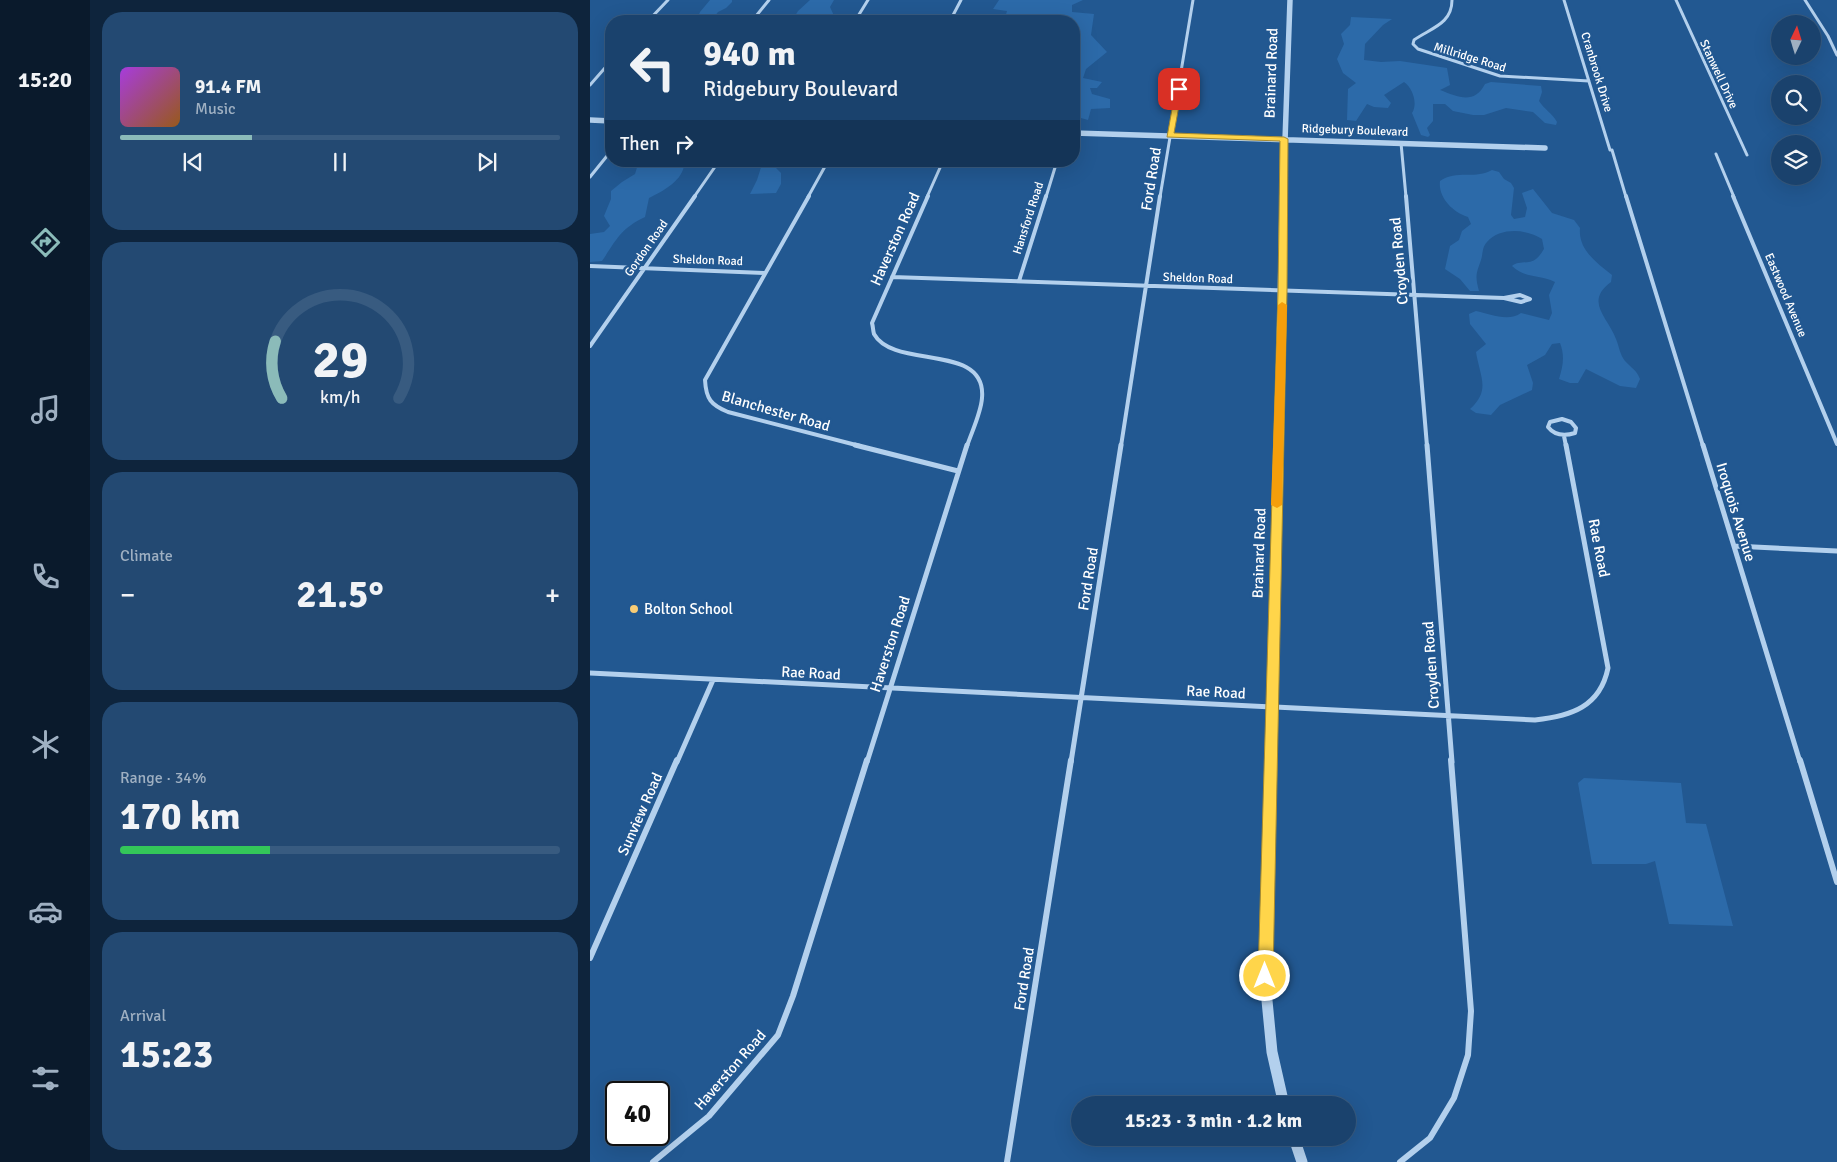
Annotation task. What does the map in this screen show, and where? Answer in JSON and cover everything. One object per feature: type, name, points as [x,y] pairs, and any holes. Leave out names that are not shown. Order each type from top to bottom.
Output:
[{"type":"street","points":[[654,15],[668,0]]},
{"type":"street","points":[[757,15],[769,0]]},
{"type":"street","points":[[859,15],[868,0]]},
{"type":"street","points":[[953,15],[961,0]]},
{"type":"street","name":"Ford Road","points":[[1007,1162],[1193,0]]},
{"type":"street","name":"Brainard Road","points":[[1282,1096],[1272,1053],[1266,990],[1284,139],[1290,0]]},
{"type":"street","name":"Millridge Road","points":[[1452,0],[1453,7],[1449,17],[1440,26],[1416,38],[1413,44],[1416,47],[1500,76],[1589,81]]},
{"type":"street","name":"Cranbrook Drive","points":[[1564,0],[1611,150]]},
{"type":"street","name":"Stanwell Drive","points":[[1676,0],[1747,155]]},
{"type":"street","points":[[1805,0],[1828,36],[1837,55]]},
{"type":"street","points":[[590,85],[605,69]]},
{"type":"street","points":[[590,120],[605,121]]},
{"type":"street","name":"Ridgebury Boulevard","points":[[1080,134],[1170,135],[1545,148]]},
{"type":"street","name":"Croyden Road","points":[[1400,1162],[1430,1138],[1454,1098],[1468,1055],[1472,1011],[1415,295],[1401,143]]},
{"type":"street","name":"Iroquois Avenue","points":[[1611,150],[1837,882]]},
{"type":"street","name":"Eastwood Avenue","points":[[1716,154],[1837,444]]},
{"type":"street","points":[[590,178],[605,159]]},
{"type":"street","name":"Gordon Road","points":[[590,346],[715,167]]},
{"type":"street","name":"Blanchester Road","points":[[825,167],[705,380],[705,394],[712,405],[730,412],[958,471]]},
{"type":"street","name":"Haverston Road","points":[[654,1162],[709,1116],[778,1035],[793,996],[982,398],[981,383],[974,372],[959,365],[900,351],[883,342],[874,334],[872,322],[940,167]]},
{"type":"street","name":"Hansford Road","points":[[1019,281],[1055,167]]},
{"type":"street","name":"Sheldon Road","points":[[590,266],[765,272]]},
{"type":"street","name":"Sheldon Road","points":[[892,277],[1504,298]]},
{"type":"street","points":[[1520,295],[1530,298],[1528,301],[1520,302],[1504,298],[1520,295]]},
{"type":"street","points":[[1562,419],[1573,424],[1576,428],[1575,433],[1564,436],[1551,431],[1548,427],[1550,422],[1562,419]]},
{"type":"street","name":"Rae Road","points":[[590,673],[1448,716],[1535,720],[1555,719],[1581,709],[1592,702],[1605,686],[1607,678],[1607,661],[1564,436]]},
{"type":"street","points":[[1734,546],[1837,551]]},
{"type":"street","name":"Sunview Road","points":[[590,958],[713,680]]},
{"type":"street","points":[[1297,1146],[1302,1162]]},
{"type":"shaded area","points":[[710,0],[732,0],[726,8],[716,15],[699,15]]},
{"type":"shaded area","points":[[810,0],[834,0],[830,7],[834,15],[796,15]]},
{"type":"shaded area","points":[[999,0],[1083,0],[1072,5],[1072,12],[1094,14],[1091,35],[1107,52],[1086,69],[1083,78],[1102,82],[1097,88],[1090,88],[1092,94],[1110,99],[1110,108],[1091,109],[1088,120],[1080,117],[1080,15],[1006,15],[1007,11],[993,9]]},
{"type":"shaded area","points":[[1351,17],[1392,19],[1383,25],[1365,44],[1364,60],[1381,62],[1400,61],[1447,68],[1450,85],[1440,90],[1465,98],[1476,95],[1485,84],[1491,82],[1541,86],[1542,92],[1539,101],[1555,119],[1556,125],[1545,123],[1533,112],[1506,108],[1484,115],[1473,115],[1453,111],[1445,104],[1433,104],[1433,121],[1427,128],[1430,135],[1428,137],[1421,135],[1412,113],[1415,105],[1414,96],[1404,82],[1384,95],[1391,103],[1388,108],[1374,107],[1367,104],[1356,121],[1347,120],[1348,89],[1356,83],[1343,73],[1337,59],[1344,44],[1341,34],[1350,25]]},
{"type":"shaded area","points":[[637,167],[684,167],[672,184],[649,198],[645,217],[624,230],[602,261],[590,262],[590,234],[604,232],[610,226],[604,216],[611,199],[611,191],[635,174]]},
{"type":"shaded area","points":[[761,167],[777,167],[781,173],[781,184],[776,193],[750,194]]},
{"type":"shaded area","points":[[1492,170],[1499,172],[1514,188],[1511,215],[1514,219],[1525,217],[1527,208],[1522,193],[1533,189],[1552,213],[1574,220],[1580,228],[1582,243],[1589,255],[1612,275],[1611,282],[1603,289],[1599,296],[1600,310],[1616,339],[1623,359],[1640,379],[1636,388],[1620,386],[1586,369],[1578,383],[1570,383],[1559,379],[1563,352],[1560,343],[1552,344],[1545,355],[1527,365],[1533,383],[1532,390],[1500,405],[1491,415],[1476,413],[1470,409],[1480,396],[1482,389],[1476,352],[1486,344],[1470,324],[1469,314],[1476,311],[1511,317],[1521,313],[1549,320],[1552,313],[1549,295],[1555,282],[1527,275],[1512,266],[1518,263],[1533,261],[1544,249],[1542,239],[1529,233],[1514,231],[1492,237],[1485,244],[1477,275],[1479,291],[1470,291],[1460,279],[1445,269],[1450,246],[1459,240],[1462,231],[1471,224],[1468,217],[1457,212],[1447,203],[1441,193],[1440,181],[1446,177],[1479,174]]},
{"type":"shaded area","points":[[1584,778],[1681,783],[1686,823],[1706,824],[1733,926],[1669,924],[1655,861],[1646,864],[1592,864],[1578,783]]},
{"type":"slow traffic","points":[[1277,505],[1282,305]]},
{"type":"place","name":"Bolton School","points":[[634,609]]},
{"type":"route","points":[[1179,89],[1170,135],[1284,139],[1265,976]]}]
